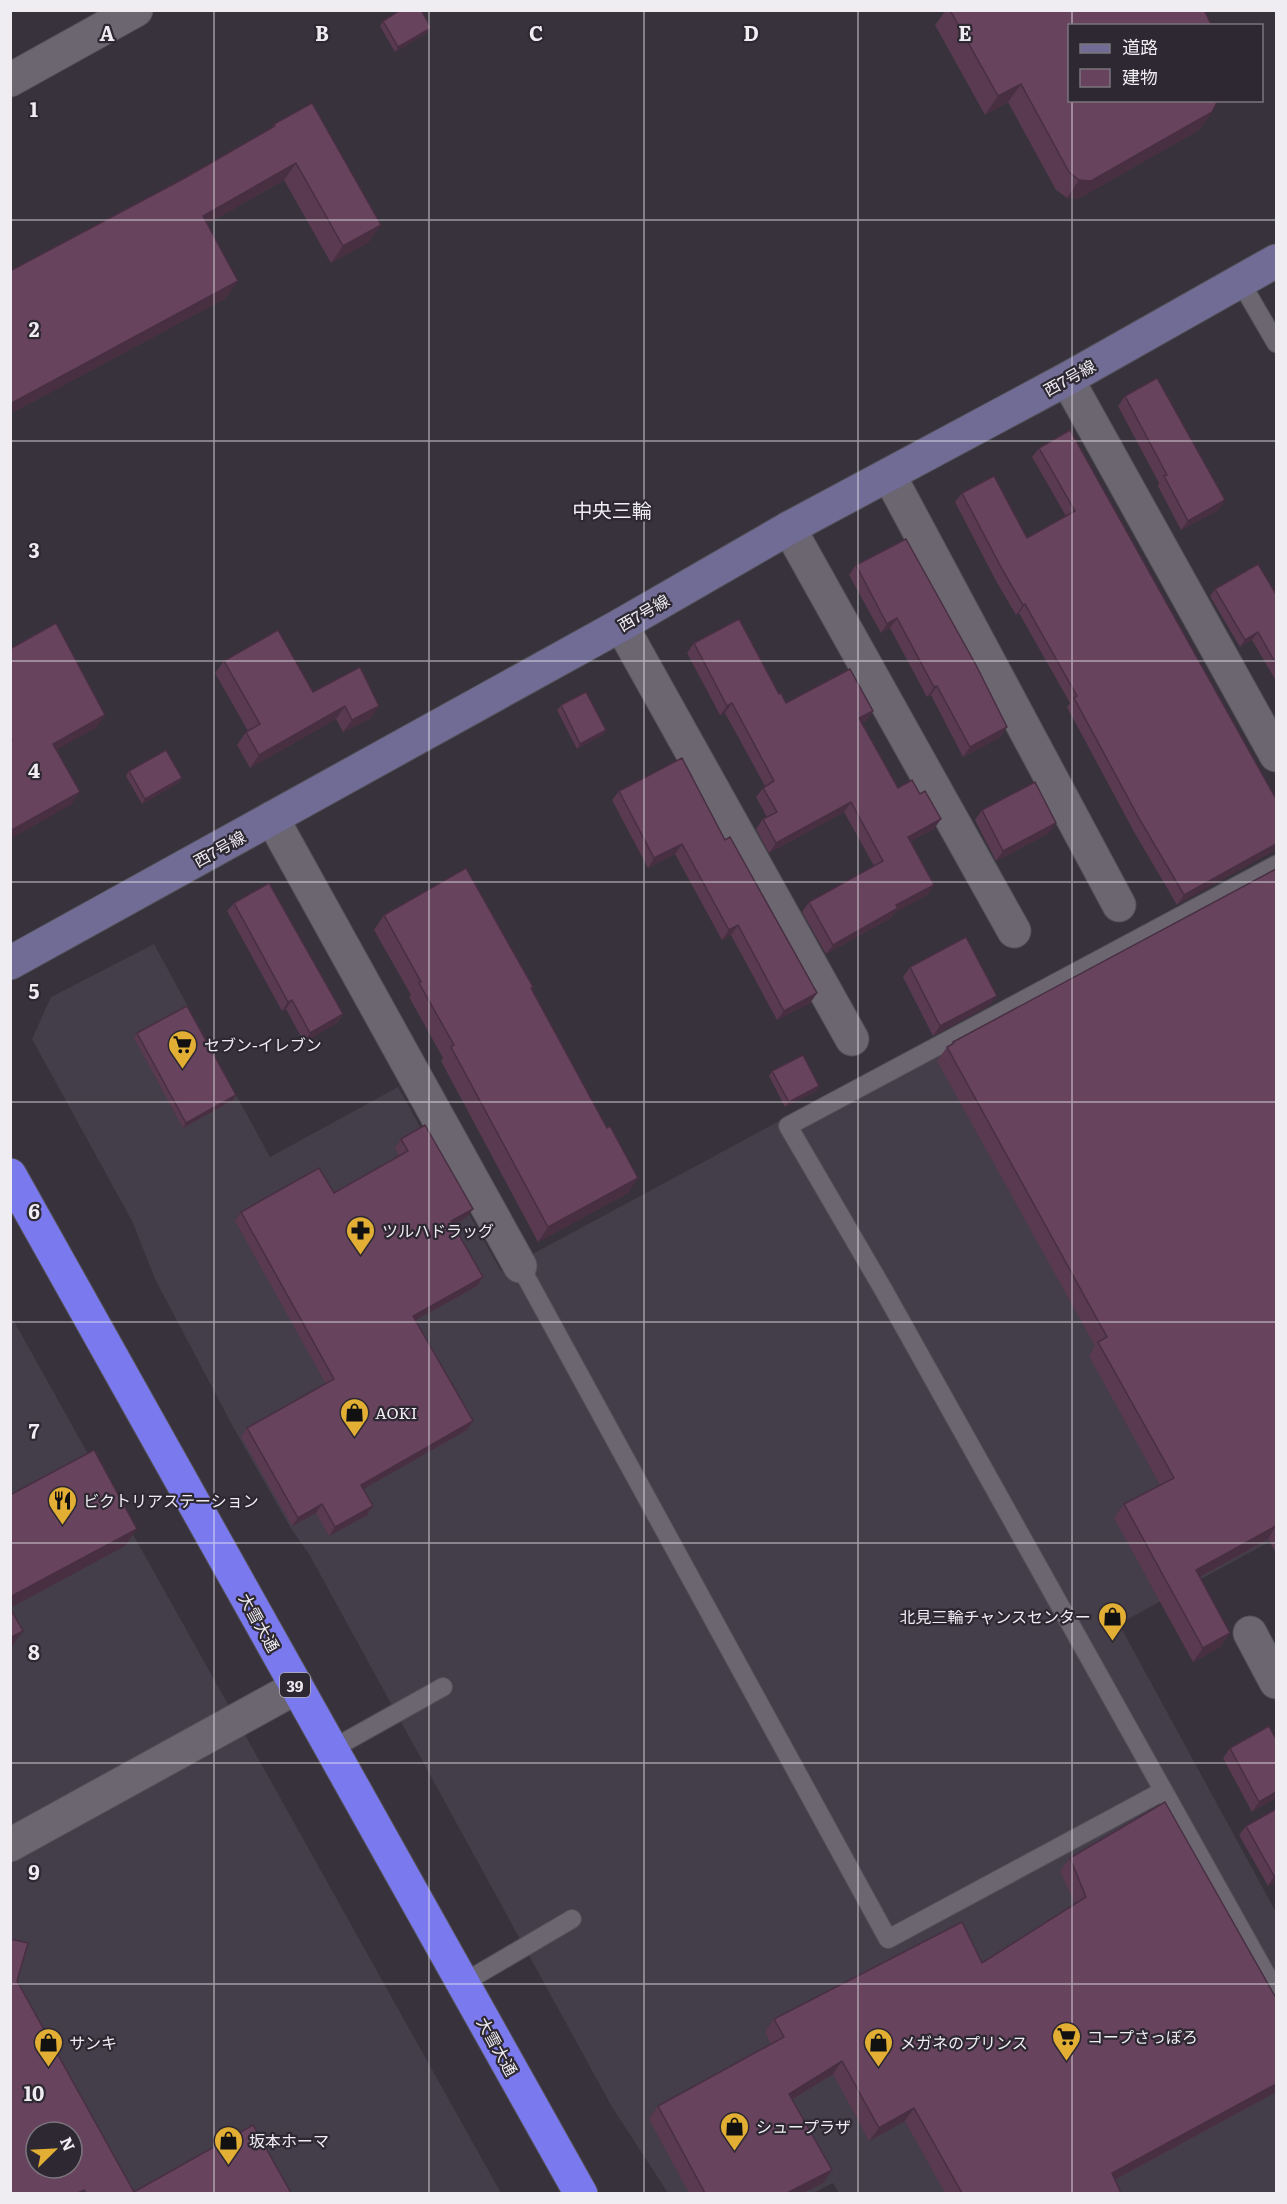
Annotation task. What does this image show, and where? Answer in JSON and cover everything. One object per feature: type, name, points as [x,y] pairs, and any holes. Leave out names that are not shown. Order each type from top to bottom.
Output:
[{"type":"highway","name":"大雪大通","points":[[10,1175],[581,2193]]},
{"type":"street","points":[[10,80],[136,10]]},
{"type":"street","name":"西7号線","points":[[10,963],[621,625],[789,528],[1067,379],[1276,261]]},
{"type":"street","points":[[1067,379],[1276,755]]},
{"type":"street","points":[[889,475],[1119,905]]},
{"type":"street","points":[[789,528],[1014,931]]},
{"type":"street","points":[[621,625],[852,1039]]},
{"type":"street","points":[[272,818],[520,1266]]},
{"type":"street","points":[[1250,1633],[1276,1682]]},
{"type":"street","points":[[10,1845],[297,1687]]},
{"type":"lane","points":[[1240,281],[1276,343]]},
{"type":"lane","points":[[1276,865],[788,1126],[889,1299],[1276,1992]]},
{"type":"lane","points":[[520,1266],[888,1939],[1164,1791]]},
{"type":"lane","points":[[332,1749],[443,1687]]},
{"type":"lane","points":[[463,1983],[572,1919]]},
{"type":"shaded area","points":[[1276,853],[1276,1538],[1119,1624],[1276,1912],[1276,2193],[839,2194],[833,2183],[814,2193],[668,2193],[612,2107],[309,1554],[290,1527],[232,1425],[155,1279],[132,1221],[32,1039],[51,997],[154,944],[270,1157],[398,1087],[501,1271]]},
{"type":"shaded area","points":[[11,1316],[501,2193],[11,2193]]},
{"type":"building","points":[[400,10],[421,10],[431,28],[398,47],[383,21]]},
{"type":"building","points":[[950,10],[1204,10],[1211,24],[1068,24],[1068,102],[1217,102],[1212,112],[1091,181],[1079,180],[1069,172],[1021,84],[998,96]]},
{"type":"building","points":[[312,103],[381,225],[343,246],[296,163],[203,216],[238,281],[10,404],[10,271],[183,179]]},
{"type":"building","points":[[1157,378],[1225,500],[1188,521],[1164,476],[1167,475],[1125,396]]},
{"type":"building","points":[[1070,430],[1276,799],[1276,844],[1184,895],[1140,820],[1074,698],[1077,696],[1025,604],[1023,605],[1002,569],[962,493],[994,476],[1027,538],[1075,511],[1039,448]]},
{"type":"building","points":[[906,539],[976,665],[1007,727],[970,747],[897,618],[887,624],[856,565]]},
{"type":"building","points":[[1258,564],[1276,594],[1276,664],[1258,632],[1245,640],[1215,589]]},
{"type":"building","points":[[739,619],[786,703],[850,669],[873,711],[859,718],[898,788],[912,780],[920,794],[925,791],[941,819],[908,837],[934,885],[896,905],[898,908],[833,945],[809,902],[883,861],[851,802],[776,843],[763,819],[777,812],[763,788],[774,781],[732,703],[727,706],[694,643]]},
{"type":"building","points":[[56,623],[105,715],[53,744],[80,792],[10,831],[10,741],[12,740],[10,737],[10,649]]},
{"type":"building","points":[[278,630],[313,692],[360,667],[379,706],[352,720],[345,706],[259,755],[246,732],[260,724],[224,661]]},
{"type":"building","points":[[586,692],[606,730],[580,744],[561,705]]},
{"type":"building","points":[[166,750],[182,778],[145,799],[129,771]]},
{"type":"building","points":[[682,758],[725,840],[730,837],[817,993],[784,1011],[738,925],[729,930],[682,844],[654,858],[619,791]]},
{"type":"building","points":[[1035,782],[1056,823],[1003,851],[982,810]]},
{"type":"building","points":[[466,868],[533,987],[531,988],[607,1128],[610,1126],[638,1178],[548,1227],[451,1047],[454,1045],[384,915]]},
{"type":"building","points":[[1276,869],[1276,1526],[1196,1570],[1230,1633],[1203,1648],[1124,1504],[1174,1478],[1098,1342],[1107,1337],[947,1047]]},
{"type":"building","points":[[269,883],[343,1014],[310,1033],[292,1000],[288,1002],[234,903]]},
{"type":"building","points":[[966,937],[997,996],[940,1026],[910,967]]},
{"type":"building","name":"セブン-イレブン","points":[[187,1006],[236,1095],[186,1123],[137,1033]]},
{"type":"building","points":[[803,1055],[819,1086],[789,1102],[772,1071]]},
{"type":"building","points":[[425,1125],[473,1209],[451,1221],[483,1277],[413,1316],[473,1421],[361,1485],[373,1506],[335,1527],[322,1504],[298,1518],[247,1428],[334,1379],[241,1212],[319,1168],[334,1193],[408,1151],[401,1139]]},
{"type":"building","name":"ビクトリアステーション","points":[[94,1450],[137,1529],[10,1597],[10,1495]]},
{"type":"building","points":[[10,1608],[23,1631],[10,1638]]},
{"type":"building","points":[[1269,1726],[1276,1739],[1276,1792],[1259,1802],[1230,1748]]},
{"type":"building","points":[[1165,1802],[1276,1998],[1276,2084],[1112,2173],[1121,2193],[962,2193],[914,2108],[879,2128],[842,2061],[789,2094],[832,2170],[787,2193],[705,2193],[658,2106],[784,2037],[774,2019],[962,1922],[982,1963],[1086,1897],[1070,1858]]},
{"type":"building","points":[[1276,1809],[1276,1875],[1274,1876],[1246,1826]]},
{"type":"building","points":[[10,1939],[28,1943],[17,1981],[134,2192],[253,2125],[291,2193],[86,2193],[84,2190],[78,2193],[10,2193]]},
{"type":"place","name":"セブン-イレブン","points":[[183,1070]]},
{"type":"place","name":"ツルハドラッグ","points":[[361,1256]]},
{"type":"place","name":"AOKI","points":[[354,1438]]},
{"type":"place","name":"ビクトリアステーション","points":[[62,1526]]},
{"type":"place","name":"北見三輪チャンスセンター","points":[[1112,1642]]},
{"type":"place","name":"コープさっぽろ","points":[[1066,2062]]},
{"type":"place","name":"サンキ","points":[[48,2068]]},
{"type":"place","name":"メガネのプリンス","points":[[879,2068]]},
{"type":"place","name":"シュープラザ","points":[[735,2152]]},
{"type":"place","name":"坂本ホーマ","points":[[228,2166]]},
{"type":"district","name":"中央三輪","points":[[612,509]]}]
